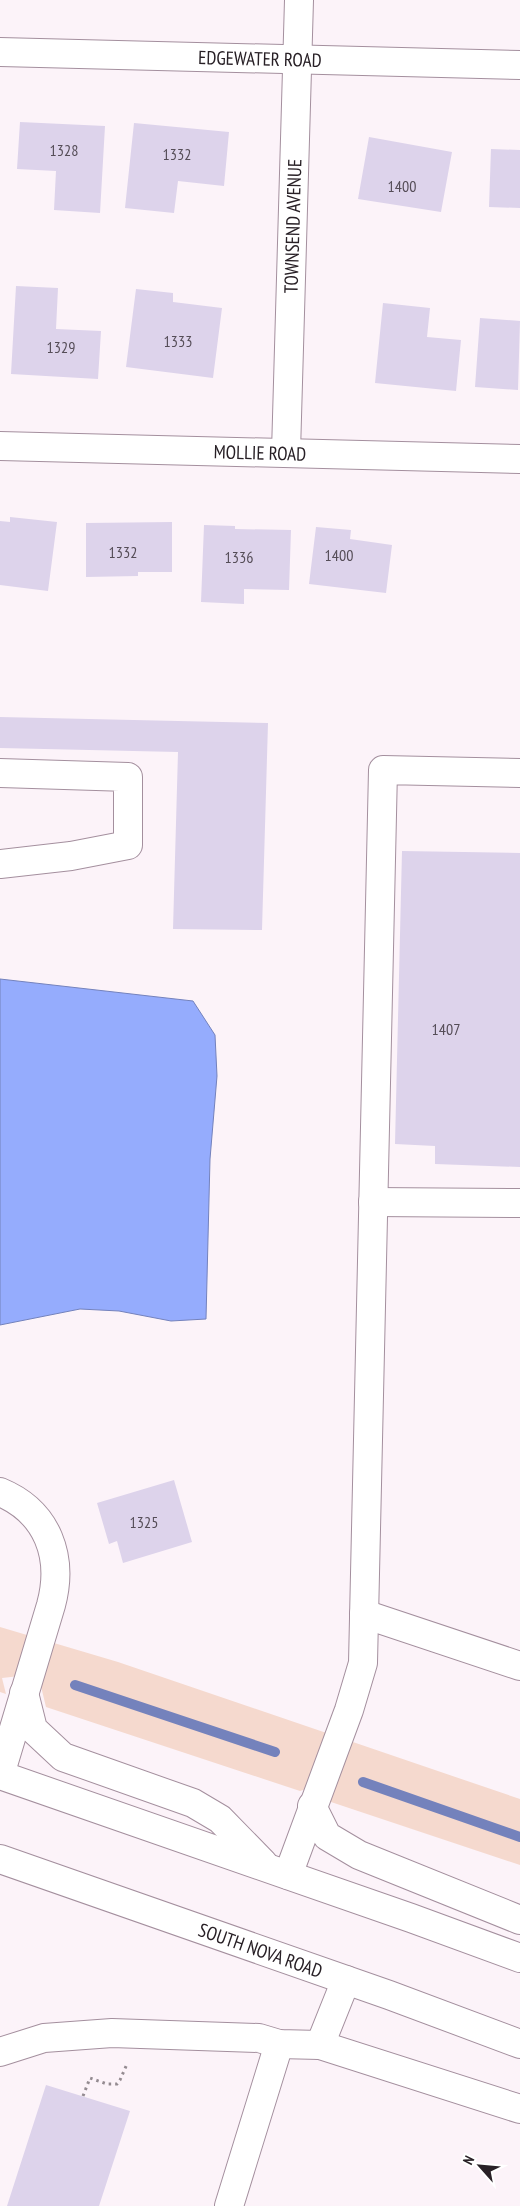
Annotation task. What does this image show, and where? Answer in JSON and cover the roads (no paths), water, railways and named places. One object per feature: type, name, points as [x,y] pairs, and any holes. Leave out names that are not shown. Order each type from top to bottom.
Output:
[{"type":"main road","name":"TOWNSEND AVENUE","points":[[286,452],[299,0]]},
{"type":"main road","name":"EDGEWATER ROAD","points":[[0,52],[520,65]]},
{"type":"main road","name":"MOLLIE ROAD","points":[[0,446],[520,459]]},
{"type":"main road","points":[[278,1871],[312,1806],[349,1710],[363,1664],[383,770],[520,772]]},
{"type":"main road","points":[[0,774],[128,777],[128,845],[71,856],[0,864]]},
{"type":"main road","points":[[373,1202],[520,1203]]},
{"type":"main road","points":[[0,1492],[24,1505],[44,1528],[55,1556],[56,1583],[0,1775],[278,1871],[520,1958]]},
{"type":"main road","points":[[364,1614],[520,1666]]},
{"type":"main road","points":[[24,1693],[34,1729],[63,1757],[193,1803],[220,1819],[278,1871]]},
{"type":"main road","points":[[312,1806],[327,1836],[359,1855],[520,1920]]},
{"type":"main road","name":"SOUTH NOVA ROAD","points":[[0,1859],[346,1980],[520,2044]]},
{"type":"main road","points":[[320,2045],[346,1980]]},
{"type":"main road","points":[[0,2052],[44,2038],[112,2033],[259,2038],[279,2044],[320,2045],[520,2110]]},
{"type":"main road","points":[[228,2206],[279,2044]]},
{"type":"water","points":[[0,979],[193,1001],[215,1035],[217,1076],[210,1159],[206,1319],[171,1321],[119,1311],[80,1309],[0,1325]]},
{"type":"waterway","points":[[75,1685],[275,1752]]},
{"type":"waterway","points":[[363,1782],[520,1837]]}]
